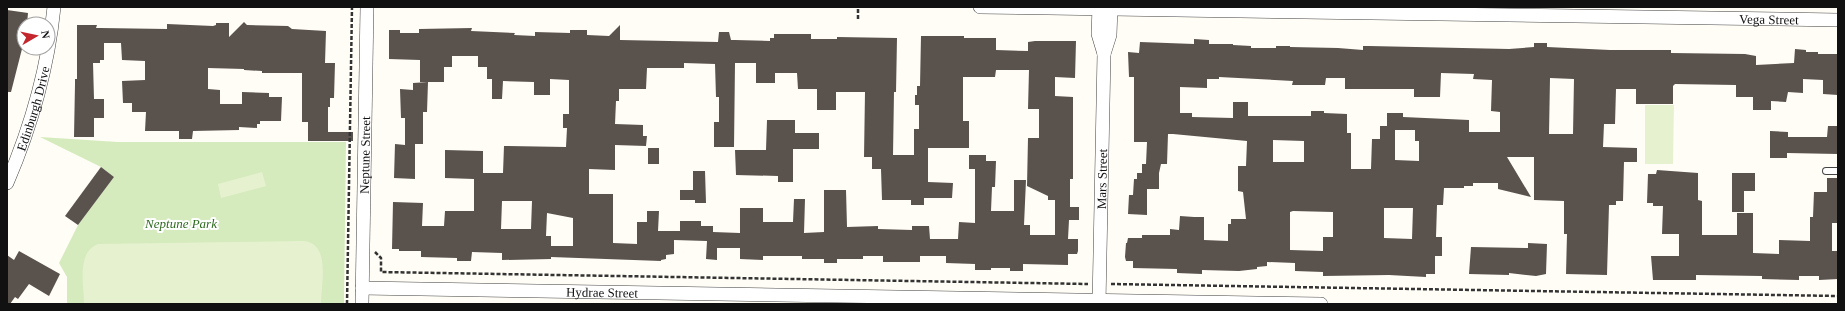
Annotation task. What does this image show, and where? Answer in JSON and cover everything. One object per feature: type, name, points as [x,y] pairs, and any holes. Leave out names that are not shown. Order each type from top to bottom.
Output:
[{"type":"street","name":"Edinburgh Drive","points":[[7,183],[22,144],[40,86],[51,36],[54,7]]},
{"type":"street","name":"Neptune Street","points":[[362,304],[367,7]]},
{"type":"street","name":"Vega Street","points":[[980,7],[1838,20]]},
{"type":"street","name":"Mars Street","points":[[1099,302],[1104,54],[1110,34],[1105,8]]},
{"type":"street","name":"Hydrae Street","points":[[362,288],[1099,302],[1321,304]]},
{"type":"lane","points":[[1826,171],[1838,171]]},
{"type":"path","points":[[347,304],[352,7]]},
{"type":"path","points":[[858,7],[858,19]]},
{"type":"path","points":[[348,246],[374,251],[381,258],[381,272],[1838,296]]},
{"type":"green space","points":[[1645,105],[1674,105],[1673,164],[1645,164]]},
{"type":"green space","name":"Neptune Park","points":[[40,137],[118,142],[346,142],[344,304],[67,304],[67,277],[59,263],[78,225],[114,177],[101,167]]},
{"type":"green space","points":[[262,172],[266,186],[221,198],[218,184]]},
{"type":"green space","points":[[304,241],[312,244],[318,249],[321,257],[323,276],[321,304],[84,304],[84,262],[91,248],[98,244]]},
{"type":"building","points":[[7,10],[28,13],[28,16],[16,16],[16,56],[20,56],[11,92],[7,92]]},
{"type":"building","points":[[244,22],[247,25],[288,26],[292,29],[326,31],[325,63],[335,63],[334,98],[330,98],[330,107],[328,107],[328,132],[353,132],[353,141],[308,141],[308,122],[302,122],[302,73],[262,73],[262,71],[244,69],[208,68],[208,89],[220,90],[220,104],[242,104],[242,92],[269,93],[269,97],[282,97],[281,121],[260,121],[260,124],[257,124],[257,128],[239,127],[239,130],[193,131],[192,139],[179,139],[179,131],[145,131],[146,112],[132,112],[132,103],[123,103],[122,81],[145,80],[145,61],[122,60],[121,43],[104,43],[104,60],[100,60],[100,63],[93,63],[94,99],[104,99],[104,118],[94,118],[94,137],[74,137],[75,79],[77,79],[77,25],[97,25],[96,28],[167,29],[167,24],[213,26],[216,25],[216,23],[229,23],[229,37]]},
{"type":"building","points":[[620,25],[620,40],[718,42],[719,32],[729,32],[731,40],[770,41],[770,38],[774,38],[774,34],[811,34],[811,39],[837,39],[837,37],[897,38],[893,155],[914,155],[914,129],[919,129],[919,105],[915,105],[915,95],[917,95],[917,86],[920,86],[921,36],[996,38],[996,50],[1028,51],[1028,42],[1035,41],[1076,41],[1075,78],[1055,77],[1055,96],[1073,97],[1073,179],[1070,179],[1070,207],[1079,207],[1079,220],[1069,220],[1068,239],[1078,239],[1077,254],[1068,254],[1068,265],[1023,264],[1023,271],[1010,271],[1010,268],[975,270],[975,264],[946,263],[946,256],[920,256],[920,262],[883,262],[883,256],[863,256],[863,259],[837,259],[837,263],[824,263],[824,259],[802,259],[802,256],[763,256],[763,260],[740,259],[740,248],[717,248],[717,260],[706,259],[707,241],[674,240],[674,254],[666,255],[666,259],[661,261],[551,257],[551,259],[502,260],[502,253],[472,252],[471,261],[457,261],[457,258],[421,257],[421,251],[399,251],[399,249],[392,249],[393,202],[423,203],[422,226],[444,226],[445,211],[474,211],[474,179],[445,178],[445,150],[483,151],[483,173],[503,173],[504,146],[566,147],[567,128],[563,128],[563,114],[569,114],[569,80],[550,79],[550,95],[534,95],[534,82],[503,81],[502,99],[492,99],[492,79],[487,79],[487,67],[478,67],[478,56],[452,56],[452,67],[444,67],[444,82],[420,82],[420,60],[389,59],[389,30],[400,30],[400,33],[419,33],[419,29],[472,28],[471,31],[515,33],[514,35],[535,36],[535,32],[570,33],[570,30],[587,30],[587,35],[609,36]],"holes":[[[684,63],[715,64],[716,97],[719,97],[719,122],[714,122],[714,147],[734,147],[735,63],[756,63],[756,83],[775,83],[775,73],[797,73],[798,89],[817,89],[817,110],[836,110],[836,92],[865,92],[864,157],[872,157],[872,169],[881,169],[882,200],[911,200],[911,205],[924,205],[924,198],[952,198],[953,183],[928,182],[928,148],[969,148],[969,121],[963,121],[963,77],[995,77],[996,70],[1029,70],[1028,109],[1039,109],[1039,138],[1028,138],[1027,186],[1048,196],[1048,200],[1055,200],[1055,235],[1030,235],[1030,225],[1024,225],[1026,180],[1014,180],[1014,211],[991,211],[992,187],[995,187],[996,161],[986,161],[986,155],[969,155],[969,169],[975,169],[975,223],[959,222],[958,239],[930,239],[929,226],[912,226],[912,230],[878,229],[878,226],[847,227],[846,190],[824,190],[824,232],[804,233],[805,199],[794,199],[793,222],[763,222],[763,208],[740,208],[740,233],[713,232],[713,226],[701,226],[701,221],[680,221],[680,231],[658,231],[659,211],[647,211],[647,222],[637,222],[637,244],[613,243],[613,194],[589,194],[589,169],[615,170],[615,145],[646,146],[647,136],[643,136],[643,125],[615,124],[616,101],[619,101],[619,89],[646,89],[647,68],[684,68]],[[502,201],[532,201],[531,229],[501,229]],[[547,213],[573,218],[573,246],[551,246],[551,236],[546,236]]]},
{"type":"building","points":[[1194,39],[1209,40],[1209,44],[1233,44],[1251,46],[1251,48],[1276,48],[1276,46],[1290,46],[1363,50],[1363,46],[1509,49],[1534,47],[1534,43],[1547,43],[1547,47],[1610,50],[1671,50],[1671,53],[1745,54],[1756,56],[1756,65],[1794,63],[1795,49],[1806,50],[1806,52],[1818,52],[1818,54],[1838,54],[1838,95],[1823,94],[1823,80],[1803,79],[1803,93],[1788,92],[1786,102],[1771,101],[1771,110],[1753,110],[1753,97],[1736,97],[1736,85],[1675,84],[1673,86],[1673,104],[1636,104],[1636,89],[1616,89],[1615,124],[1604,124],[1603,147],[1637,148],[1637,162],[1624,162],[1623,201],[1616,201],[1616,205],[1609,205],[1607,275],[1566,274],[1567,234],[1564,234],[1564,201],[1534,200],[1534,157],[1507,157],[1531,197],[1498,189],[1498,183],[1473,183],[1473,186],[1464,186],[1464,188],[1444,188],[1443,205],[1437,205],[1436,237],[1442,237],[1442,256],[1435,256],[1435,274],[1426,274],[1426,277],[1389,275],[1323,276],[1323,272],[1295,271],[1295,263],[1267,262],[1267,266],[1257,267],[1257,269],[1239,271],[1202,270],[1202,274],[1177,273],[1177,269],[1133,268],[1133,261],[1126,261],[1125,257],[1128,238],[1142,238],[1142,235],[1170,235],[1170,229],[1179,230],[1180,216],[1204,217],[1204,240],[1228,241],[1228,224],[1231,224],[1231,219],[1246,219],[1243,192],[1238,191],[1238,166],[1246,166],[1247,141],[1173,134],[1168,134],[1167,164],[1161,164],[1159,173],[1159,189],[1147,189],[1147,215],[1128,214],[1129,195],[1133,195],[1134,179],[1137,179],[1137,173],[1142,173],[1142,164],[1146,164],[1147,142],[1134,142],[1134,77],[1129,77],[1128,52],[1139,53],[1140,42],[1194,44]],"holes":[[[1441,73],[1474,74],[1473,79],[1492,80],[1491,111],[1500,112],[1500,132],[1469,132],[1469,120],[1403,117],[1403,113],[1387,113],[1387,126],[1380,126],[1380,139],[1372,139],[1371,169],[1351,169],[1351,133],[1347,133],[1347,114],[1311,111],[1311,116],[1248,116],[1248,102],[1233,102],[1233,118],[1192,117],[1192,113],[1180,113],[1180,87],[1207,88],[1207,79],[1219,79],[1219,77],[1293,81],[1292,85],[1325,85],[1326,78],[1345,78],[1345,89],[1414,89],[1414,97],[1440,97]],[[1550,78],[1574,79],[1573,134],[1549,134]],[[1395,130],[1415,130],[1415,141],[1419,141],[1419,161],[1395,160]],[[1273,140],[1304,141],[1304,162],[1273,162]],[[1384,208],[1413,208],[1412,239],[1384,238]],[[1290,212],[1333,212],[1333,237],[1323,237],[1323,251],[1290,250]]]},
{"type":"building","points":[[428,82],[427,112],[423,112],[423,144],[415,144],[415,179],[394,178],[395,144],[405,145],[405,118],[401,118],[400,89],[413,90],[413,83]]},
{"type":"building","points":[[767,120],[795,120],[795,133],[819,133],[819,149],[793,149],[793,182],[778,182],[778,176],[736,175],[735,150],[766,150]]},
{"type":"building","points":[[1828,126],[1838,126],[1838,154],[1787,153],[1787,158],[1770,158],[1770,131],[1788,132],[1788,137],[1827,137]]},
{"type":"building","points":[[648,148],[659,148],[659,164],[648,164]]},
{"type":"building","points":[[101,167],[114,177],[78,225],[65,216]]},
{"type":"building","points":[[1657,170],[1698,173],[1698,200],[1702,201],[1702,235],[1737,235],[1737,213],[1753,213],[1753,253],[1779,254],[1779,240],[1810,241],[1810,217],[1813,217],[1814,192],[1827,192],[1827,178],[1838,178],[1838,223],[1832,223],[1832,251],[1838,251],[1838,279],[1819,280],[1819,276],[1799,276],[1799,280],[1762,279],[1762,276],[1696,275],[1696,280],[1653,280],[1651,256],[1679,256],[1679,234],[1662,234],[1663,206],[1653,206],[1653,203],[1647,203],[1648,174],[1656,174]]},
{"type":"building","points":[[693,171],[705,171],[706,203],[695,203],[695,200],[680,200],[680,190],[693,190]]},
{"type":"building","points":[[1732,173],[1755,173],[1755,191],[1744,191],[1744,212],[1732,212]]},
{"type":"building","points":[[1528,243],[1547,244],[1546,274],[1536,276],[1509,273],[1509,275],[1469,274],[1471,247],[1528,248]]},
{"type":"building","points":[[19,251],[60,274],[49,296],[29,284],[18,299],[15,297],[10,304],[7,304],[7,255],[14,260]]}]
